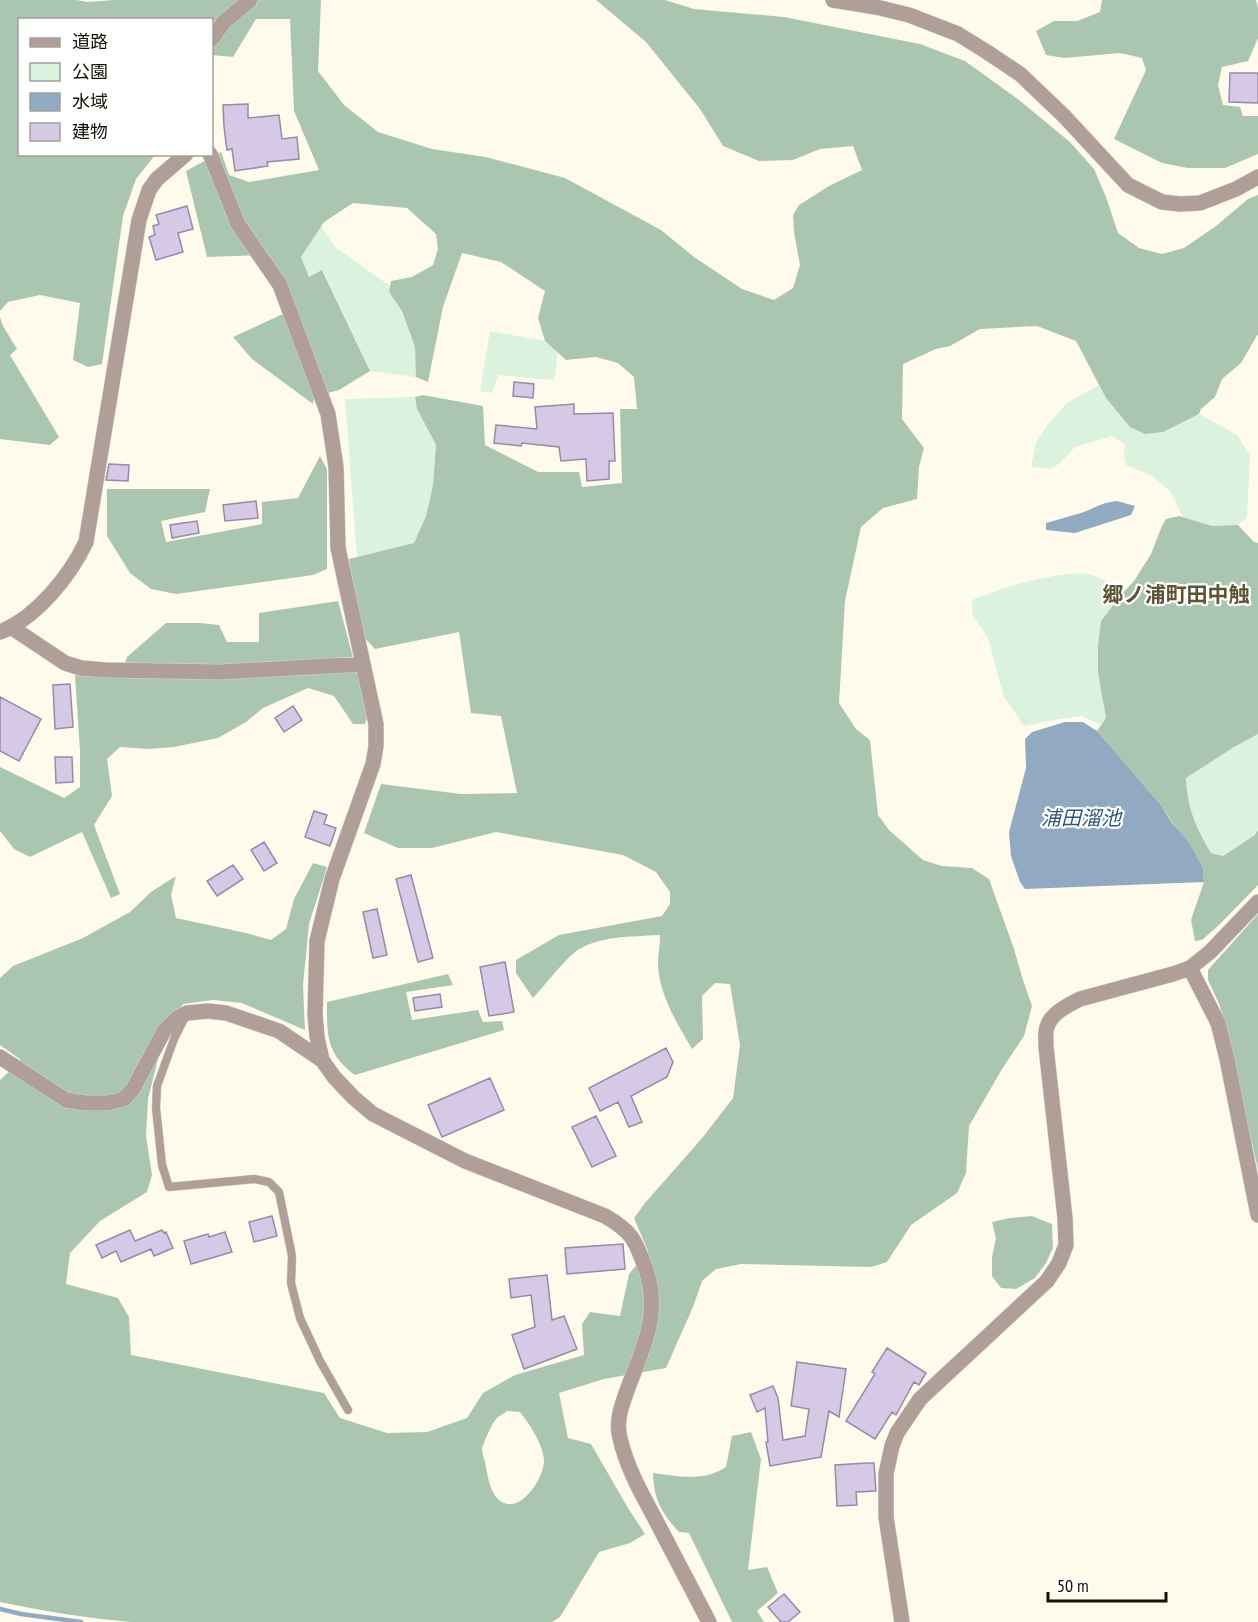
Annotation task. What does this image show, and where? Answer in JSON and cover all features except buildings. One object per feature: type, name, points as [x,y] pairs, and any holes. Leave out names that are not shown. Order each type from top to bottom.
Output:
[{"type":"street","points":[[213,38],[224,22],[250,0]]},
{"type":"street","points":[[833,0],[909,15],[958,34],[1020,74],[1064,116],[1128,185],[1162,202],[1180,204],[1200,202],[1236,189],[1258,177]]},
{"type":"street","points":[[5,630],[27,617],[46,599],[78,559],[86,542],[139,220],[149,190],[157,179],[184,156]]},
{"type":"street","points":[[211,156],[238,224],[280,285],[328,414],[336,468],[338,548],[376,724],[373,764],[332,879],[317,941],[315,1014],[322,1060]]},
{"type":"street","points":[[5,630],[65,663],[81,668],[221,672],[363,664]]},
{"type":"street","points":[[902,1622],[886,1517],[886,1474],[897,1433],[920,1399],[1047,1281],[1059,1263],[1066,1245],[1046,1047],[1047,1027],[1053,1016],[1065,1006],[1080,999],[1173,975],[1190,968],[1210,952],[1258,902]]},
{"type":"street","points":[[1190,968],[1218,1023],[1258,1215]]},
{"type":"street","points":[[0,1057],[66,1100],[108,1103],[124,1099],[133,1089],[164,1031],[177,1018],[187,1013],[208,1011],[225,1013],[279,1031],[322,1060],[334,1077],[373,1114],[465,1161],[605,1215],[620,1225],[632,1236],[647,1271],[652,1291],[652,1318],[618,1419],[619,1436],[627,1464],[709,1622]]},
{"type":"lane","points":[[187,1013],[174,1039],[157,1086],[156,1108],[162,1165],[169,1187],[254,1179],[269,1182],[279,1192],[292,1256],[291,1283],[300,1318],[320,1361],[348,1410]]},
{"type":"green space","points":[[0,0],[88,2],[321,0],[318,71],[344,105],[378,132],[432,149],[486,157],[565,178],[661,230],[694,257],[742,289],[774,300],[793,288],[800,265],[793,215],[799,205],[829,186],[862,170],[853,146],[820,149],[793,160],[759,161],[723,146],[700,109],[646,42],[596,0],[665,0],[694,9],[784,17],[920,44],[965,61],[1019,100],[1070,142],[1094,169],[1118,233],[1139,248],[1162,254],[1184,248],[1216,226],[1248,199],[1258,195],[1258,334],[1241,363],[1222,379],[1215,397],[1201,409],[1199,414],[1163,432],[1145,434],[1130,427],[1106,398],[1076,341],[1037,326],[980,329],[950,346],[936,349],[903,364],[902,419],[924,448],[919,467],[917,499],[883,508],[861,527],[845,601],[839,703],[856,729],[870,740],[878,815],[889,830],[923,860],[942,866],[972,868],[989,879],[1032,1006],[1024,1036],[969,1126],[966,1173],[957,1193],[911,1225],[887,1262],[871,1267],[741,1264],[716,1269],[702,1281],[666,1368],[604,1379],[559,1393],[568,1438],[591,1444],[645,1534],[630,1543],[599,1552],[560,1617],[552,1622],[130,1622],[65,1614],[0,1602],[0,1080],[21,1060],[0,1045],[0,978],[13,966],[83,938],[130,912],[151,892],[176,876],[171,895],[176,918],[271,940],[286,929],[294,899],[313,863],[327,867],[309,924],[303,985],[305,1030],[242,1003],[213,1000],[183,1004],[170,1021],[148,1099],[146,1136],[152,1175],[147,1192],[100,1221],[70,1253],[66,1284],[118,1298],[129,1317],[131,1355],[324,1393],[340,1418],[387,1433],[427,1432],[467,1418],[483,1393],[515,1375],[584,1355],[582,1324],[590,1312],[620,1316],[629,1274],[648,1251],[634,1218],[733,1098],[740,1045],[730,984],[715,983],[702,996],[703,1039],[692,1049],[665,998],[658,964],[660,935],[615,938],[583,947],[563,964],[533,998],[516,973],[516,960],[559,935],[662,916],[670,904],[670,892],[656,872],[623,855],[496,832],[432,848],[398,848],[364,833],[381,784],[461,794],[517,793],[501,716],[471,713],[459,632],[375,649],[362,635],[349,559],[414,543],[426,516],[433,485],[436,445],[417,409],[415,397],[423,395],[483,406],[485,445],[538,472],[579,472],[582,487],[622,483],[620,409],[637,409],[634,377],[618,363],[596,357],[566,360],[545,341],[538,318],[545,291],[501,262],[462,253],[443,307],[428,382],[416,377],[415,347],[402,311],[389,292],[391,281],[412,277],[433,265],[438,249],[436,234],[407,208],[353,203],[324,222],[301,257],[309,277],[322,270],[370,371],[339,390],[328,393],[267,255],[207,257],[186,171],[221,152],[229,175],[249,182],[319,170],[294,111],[290,19],[256,19],[233,57],[213,55],[213,18],[18,18],[18,156],[154,156],[136,179],[123,216],[102,364],[88,367],[73,360],[80,303],[40,295],[8,302],[0,311]],"holes":[[[507,1411],[520,1412],[532,1428],[543,1455],[541,1474],[527,1496],[521,1501],[514,1504],[502,1502],[497,1498],[489,1481],[482,1449],[490,1429],[494,1421]]]},
{"type":"green space","points":[[1102,0],[1256,0],[1258,38],[1248,61],[1222,67],[1218,85],[1223,105],[1240,107],[1243,116],[1258,116],[1258,154],[1225,168],[1188,168],[1162,163],[1114,139],[1146,70],[1142,58],[1120,53],[1064,58],[1046,55],[1036,31],[1054,21],[1077,21],[1100,12]]},
{"type":"green space","points":[[321,226],[335,247],[390,286],[389,292],[402,311],[415,347],[416,377],[370,371],[323,270],[309,277],[301,257]]},
{"type":"green space","points":[[283,314],[314,397],[313,404],[252,359],[233,337]]},
{"type":"green space","points":[[0,317],[17,349],[10,355],[59,437],[50,445],[0,439]]},
{"type":"green space","points":[[490,331],[545,341],[558,353],[554,380],[498,375],[492,393],[480,391]]},
{"type":"green space","points":[[1099,385],[1106,398],[1163,432],[1199,414],[1237,435],[1250,456],[1247,517],[1238,525],[1212,526],[1183,517],[1170,491],[1151,475],[1126,465],[1125,444],[1112,436],[1075,447],[1059,464],[1050,469],[1031,467],[1036,443],[1048,424],[1067,403]]},
{"type":"green space","points":[[415,397],[417,409],[436,445],[433,485],[426,516],[414,543],[357,557],[345,399]]},
{"type":"green space","points":[[320,456],[327,469],[327,569],[313,575],[176,594],[151,589],[130,573],[107,536],[107,489],[210,489],[205,512],[161,521],[166,542],[262,524],[262,502],[298,498]]},
{"type":"green space","points":[[1179,516],[1212,526],[1238,525],[1254,542],[1258,543],[1258,734],[1186,778],[1193,817],[1211,853],[1223,856],[1255,835],[1258,830],[1258,885],[1219,925],[1202,940],[1195,941],[1191,920],[1204,882],[1203,868],[1160,804],[1097,731],[1106,718],[1098,673],[1101,621],[1134,581],[1151,554],[1166,519]]},
{"type":"green space","points":[[1081,573],[1103,580],[1121,595],[1101,621],[1098,645],[1098,673],[1106,718],[1101,725],[1082,716],[1024,726],[1004,697],[988,638],[973,615],[972,600],[1025,582]]},
{"type":"green space","points":[[338,601],[368,714],[365,724],[353,724],[334,696],[308,688],[263,708],[246,722],[218,738],[174,747],[149,749],[120,747],[107,759],[112,796],[94,825],[120,894],[111,898],[82,832],[30,857],[14,849],[0,831],[0,767],[64,798],[80,787],[75,675],[121,676],[127,657],[166,623],[219,625],[227,642],[259,642],[259,613]]},
{"type":"green space","points":[[1258,734],[1258,830],[1255,835],[1223,856],[1211,853],[1193,817],[1186,778]]},
{"type":"green space","points":[[1258,914],[1258,1169],[1220,1006],[1208,980],[1208,970]]},
{"type":"green space","points":[[448,974],[453,985],[406,992],[412,1020],[478,1010],[483,1022],[502,1021],[504,1030],[355,1075],[338,1059],[328,1034],[327,1002]]},
{"type":"green space","points":[[1032,1216],[1052,1224],[1053,1248],[1035,1278],[1016,1289],[1001,1288],[992,1276],[992,1257],[996,1238],[992,1222]]},
{"type":"green space","points":[[751,1432],[761,1459],[748,1570],[767,1567],[778,1593],[757,1611],[764,1622],[732,1622],[689,1533],[679,1532],[660,1505],[655,1491],[653,1473],[691,1477],[717,1472],[726,1467],[732,1436]]},
{"type":"water","points":[[1117,501],[1135,506],[1131,515],[1075,533],[1046,530],[1046,523]]},
{"type":"water","name":"浦田溜池","points":[[1065,722],[1083,722],[1097,731],[1160,804],[1189,843],[1203,868],[1204,882],[1025,889],[1020,882],[1011,856],[1009,832],[1026,768],[1025,739],[1032,732]]},
{"type":"waterway","points":[[0,1609],[81,1622]]},
{"type":"district","name":"郷ノ浦町田中触","points":[[1176,595]]}]
